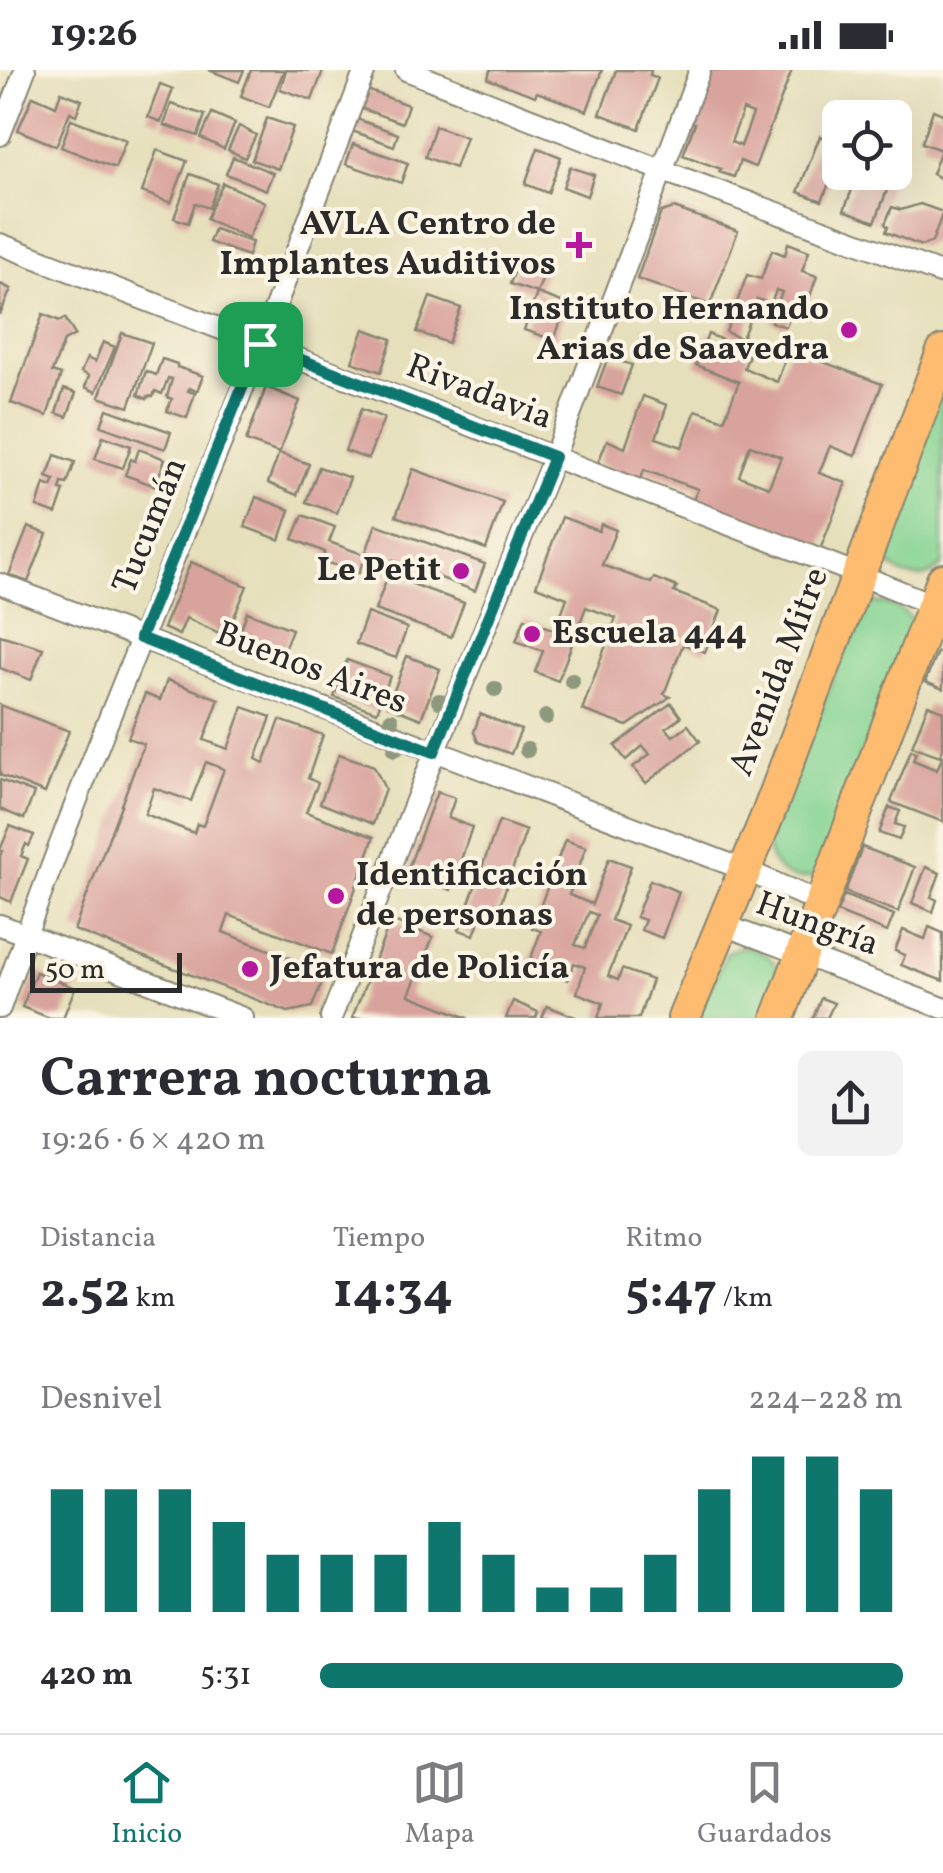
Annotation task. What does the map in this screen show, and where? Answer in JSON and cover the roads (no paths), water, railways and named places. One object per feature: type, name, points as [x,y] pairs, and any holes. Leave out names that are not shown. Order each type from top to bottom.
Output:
[{"type":"main road","name":"Avenida Mitre","points":[[684,1018],[724,926],[943,352]]},
{"type":"main road","points":[[778,1018],[940,598]]},
{"type":"street","points":[[0,135],[25,70]]},
{"type":"street","name":"Tucumán","points":[[0,1008],[140,638],[260,344],[365,70]]},
{"type":"street","points":[[406,70],[943,274]]},
{"type":"street","points":[[332,1018],[434,752],[554,457],[700,70]]},
{"type":"street","name":"Rivadavia","points":[[0,244],[860,575],[940,598]]},
{"type":"street","name":"Buenos Aires","points":[[0,584],[745,870],[821,903]]},
{"type":"street","points":[[0,925],[243,1018]]},
{"type":"street","name":"Hungría","points":[[724,926],[943,1008]]},
{"type":"place","name":"AVLA Centro de Implantes Auditivos","points":[[579,245]]},
{"type":"place","name":"Instituto Hernando Arias de Saavedra","points":[[849,330]]},
{"type":"place","name":"Le Petit","points":[[461,571]]},
{"type":"place","name":"Escuela 444","points":[[532,634]]},
{"type":"place","name":"Identificación de personas","points":[[336,896]]},
{"type":"place","name":"Jefatura de Policía","points":[[250,969]]}]
